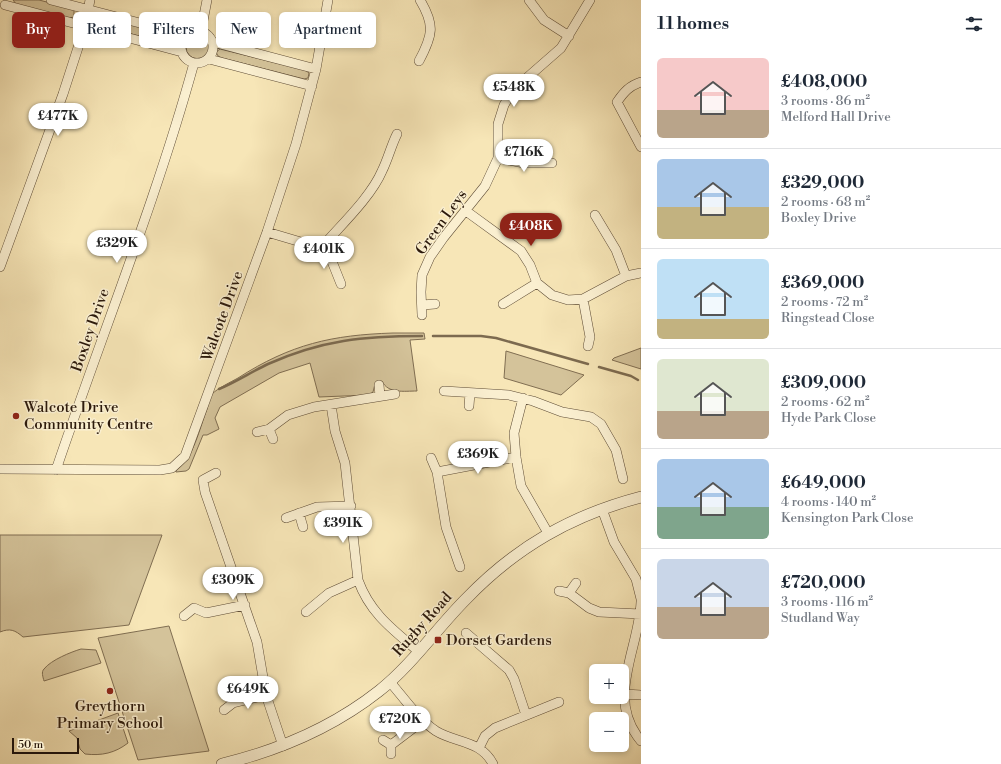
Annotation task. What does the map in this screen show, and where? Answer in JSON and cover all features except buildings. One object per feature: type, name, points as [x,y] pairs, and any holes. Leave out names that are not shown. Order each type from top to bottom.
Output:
[{"type":"street","points":[[51,0],[139,23]]},
{"type":"street","points":[[88,10],[90,0]]},
{"type":"street","points":[[205,12],[207,0]]},
{"type":"street","name":"Walcote Drive","points":[[0,469],[160,470],[172,468],[182,461],[187,452],[267,232],[296,144],[316,69],[328,0]]},
{"type":"street","points":[[419,55],[430,39],[431,28],[428,15],[420,0]]},
{"type":"street","points":[[529,0],[544,20],[569,36]]},
{"type":"street","name":"Green Leys","points":[[422,315],[422,275],[430,257],[444,237],[485,186],[498,158],[498,124],[504,105],[513,90],[553,55],[569,36],[590,0]]},
{"type":"street","points":[[5,5],[73,23]]},
{"type":"street","points":[[182,48],[182,52],[189,61],[199,63],[209,59],[214,51],[213,42],[208,34]]},
{"type":"street","points":[[131,38],[182,52]]},
{"type":"street","points":[[213,42],[316,69]]},
{"type":"street","points":[[0,267],[63,94],[77,48]]},
{"type":"street","points":[[209,59],[312,86]]},
{"type":"street","name":"Boxley Drive","points":[[56,470],[147,209],[194,63]]},
{"type":"street","points":[[641,82],[624,91],[617,102],[641,147]]},
{"type":"street","points":[[321,248],[371,190],[382,171],[390,147],[398,135]]},
{"type":"street","points":[[498,158],[524,163],[552,163]]},
{"type":"street","points":[[466,211],[521,251],[530,265],[537,283],[552,295],[568,300],[583,299],[626,276],[641,273]]},
{"type":"street","points":[[595,215],[616,250],[626,276]]},
{"type":"street","points":[[267,232],[321,248],[331,258],[341,284]]},
{"type":"street","points":[[503,304],[537,283]]},
{"type":"street","points":[[583,299],[590,337],[588,346]]},
{"type":"street","points":[[422,305],[435,304]]},
{"type":"street","points":[[379,385],[380,396]]},
{"type":"street","points":[[444,391],[509,395],[523,398],[562,412],[591,418],[601,424],[616,450],[623,479]]},
{"type":"street","points":[[469,406],[470,392]]},
{"type":"street","points":[[256,432],[269,430],[288,415],[314,407],[395,394]]},
{"type":"street","points":[[523,398],[514,433],[516,457],[522,486],[548,533]]},
{"type":"street","points":[[331,405],[335,431],[345,463],[358,580],[363,594],[375,613],[418,651]]},
{"type":"street","points":[[269,430],[273,439]]},
{"type":"street","points":[[437,472],[516,457]]},
{"type":"street","points":[[431,458],[437,472],[446,527],[460,567]]},
{"type":"street","points":[[216,472],[198,481],[258,642],[266,695],[283,746]]},
{"type":"street","name":"Rugby Road","points":[[222,764],[246,761],[333,723],[390,682],[466,598],[502,564],[548,533],[602,509],[641,497]]},
{"type":"street","points":[[286,518],[299,512],[317,507],[350,506]]},
{"type":"street","points":[[602,509],[614,542],[638,573],[641,599]]},
{"type":"street","points":[[299,512],[303,527]]},
{"type":"street","points":[[306,612],[330,593],[358,580]]},
{"type":"street","points":[[569,593],[576,583]]},
{"type":"street","points":[[559,591],[569,593],[589,608],[599,612],[641,614]]},
{"type":"street","points":[[629,666],[638,633],[641,602]]},
{"type":"street","points":[[184,616],[194,608],[206,613],[245,605]]},
{"type":"street","points":[[466,633],[476,637],[508,670],[514,679],[526,716]]},
{"type":"street","points":[[390,682],[424,720],[437,732],[466,741],[479,748],[485,753],[493,764]]},
{"type":"street","points":[[629,694],[641,695]]},
{"type":"street","points":[[224,710],[233,703],[266,695]]},
{"type":"street","points":[[479,748],[490,731],[559,702]]},
{"type":"street","points":[[626,704],[626,713],[630,723],[641,741]]},
{"type":"street","points":[[383,740],[391,750],[424,720]]},
{"type":"shaded area","points":[[13,0],[39,0],[74,9],[74,12],[73,17],[69,18],[65,17],[65,12],[46,12],[16,4]]},
{"type":"shaded area","points":[[131,25],[139,27],[139,36],[131,34]]},
{"type":"shaded area","points":[[208,40],[210,47],[207,56],[198,59],[189,56],[186,48],[208,48]]},
{"type":"shaded area","points":[[220,49],[305,70],[309,73],[308,78],[304,79],[222,58],[218,56],[216,52]]},
{"type":"shaded area","points":[[393,333],[424,333],[425,339],[410,340],[417,391],[392,390],[382,381],[375,384],[373,392],[369,395],[319,397],[310,363],[279,373],[220,407],[215,418],[219,429],[207,435],[203,435],[189,469],[186,471],[176,472],[176,470],[187,459],[199,434],[211,396],[218,390],[257,366],[294,349],[331,339]]},
{"type":"shaded area","points":[[641,348],[641,369],[612,360],[614,358]]},
{"type":"shaded area","points":[[506,351],[584,375],[561,395],[504,378]]},
{"type":"shaded area","points":[[0,535],[162,535],[129,625],[23,637],[12,630],[0,632]]},
{"type":"shaded area","points":[[169,626],[209,751],[138,760],[98,638]]},
{"type":"shaded area","points":[[81,649],[96,650],[101,663],[44,681],[42,675],[44,669],[51,662]]},
{"type":"shaded area","points":[[118,713],[128,743],[108,753],[97,755],[85,754],[80,749],[77,738],[69,731]]},
{"type":"waterway","points":[[219,389],[268,364],[288,356],[325,345],[344,341],[381,337],[422,336]]},
{"type":"waterway","points":[[433,336],[481,336],[496,338],[588,364]]},
{"type":"waterway","points":[[599,367],[631,376],[638,380]]},
{"type":"place","name":"Walcote Drive Community Centre","points":[[16,416]]},
{"type":"place","name":"Dorset Gardens","points":[[438,640]]},
{"type":"place","name":"Greythorn Primary School","points":[[110,691]]}]
